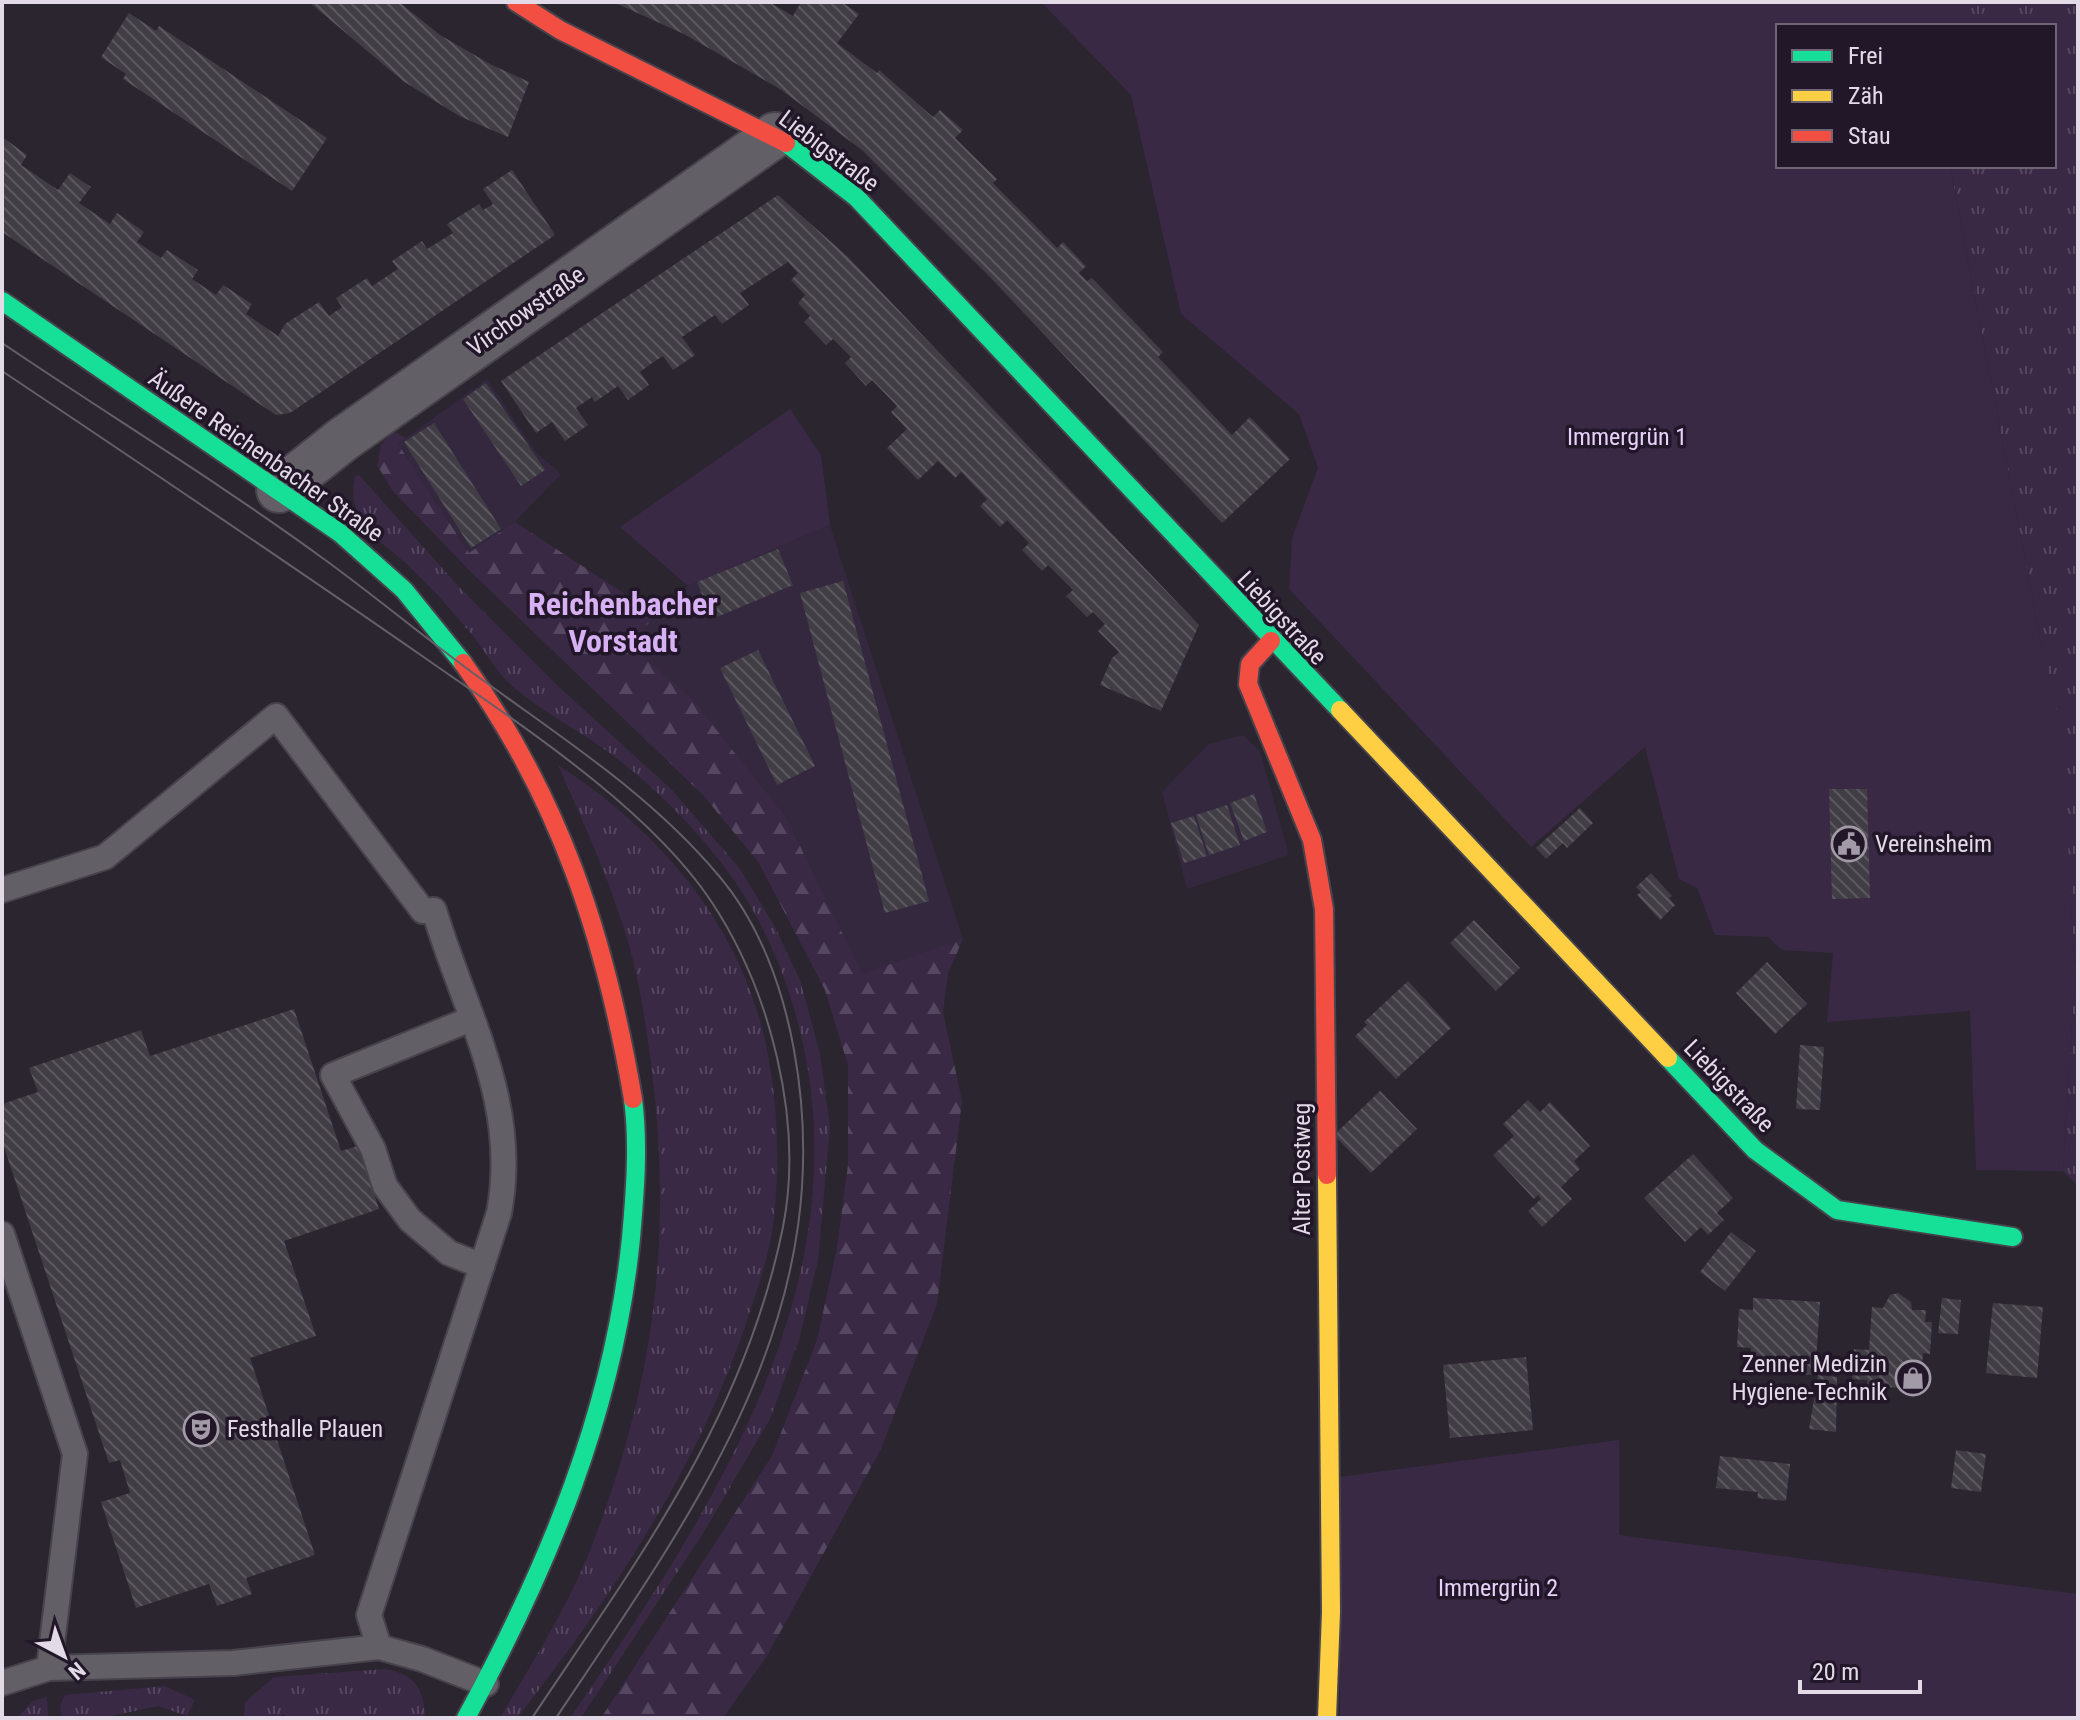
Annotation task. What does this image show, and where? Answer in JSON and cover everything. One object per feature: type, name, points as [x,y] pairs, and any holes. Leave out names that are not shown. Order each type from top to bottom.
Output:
[{"type":"street","name":"Liebigstraße","points":[[516,2],[560,30],[775,135],[857,198],[1271,641],[1755,1150],[1837,1210],[2013,1237]]},
{"type":"street","name":"Virchowstraße","points":[[279,490],[342,440],[775,135]]},
{"type":"street","name":"Äußere Reichenbacher Straße","points":[[2,301],[279,490],[377,564],[495,707],[544,793],[587,893],[616,991],[635,1118],[633,1223],[618,1336],[597,1421],[567,1508],[486,1684],[466,1718]]},
{"type":"street","name":"Alter Postweg","points":[[1271,641],[1250,664],[1248,684],[1312,840],[1324,909],[1331,1612],[1327,1718]]},
{"type":"lane","points":[[2,890],[105,857],[276,716],[423,911],[434,910],[497,1089],[507,1174],[499,1213],[369,1615],[379,1647]]},
{"type":"lane","points":[[471,1019],[333,1075],[373,1149],[385,1186],[410,1220],[449,1253],[482,1266]]},
{"type":"lane","points":[[2,1234],[75,1454],[49,1668]]},
{"type":"lane","points":[[2,1683],[49,1668],[233,1663],[379,1647],[422,1659],[486,1684]]},
{"type":"shaded area","points":[[487,379],[535,451],[561,474],[515,522],[469,553],[398,444]]},
{"type":"shaded area","points":[[830,525],[963,939],[862,975],[787,819],[627,644],[688,586]]},
{"type":"shaded area","points":[[1243,735],[1260,751],[1289,855],[1187,889],[1162,792],[1208,744]]},
{"type":"green space","name":"Immergrün 1","points":[[1041,2],[1938,2],[1938,24],[1776,24],[1776,168],[1950,168],[2039,633],[2062,733],[2075,976],[2063,1171],[1976,1170],[1970,1011],[1827,1022],[1833,953],[1782,950],[1768,937],[1715,935],[1697,888],[1679,879],[1645,747],[1531,847],[1289,589],[1292,538],[1318,468],[1299,414],[1181,314],[1131,95]]},
{"type":"green space","points":[[1938,2],[2078,2],[2078,1186],[2063,1171],[2075,976],[2061,733],[1950,168],[2056,168],[2056,24],[1938,24]]},
{"type":"green space","points":[[790,409],[821,455],[830,525],[688,586],[620,527]]},
{"type":"green space","points":[[393,431],[406,438],[398,444],[469,553],[515,522],[657,615],[628,644],[692,699],[787,819],[862,974],[963,939],[948,973],[943,1012],[962,1101],[937,1304],[881,1449],[767,1656],[723,1718],[601,1718],[772,1456],[817,1340],[837,1248],[848,1165],[848,1065],[825,990],[759,863],[703,795],[472,573],[392,490],[377,465],[381,445]]},
{"type":"green space","points":[[359,475],[459,587],[559,687],[672,790],[740,869],[774,925],[800,980],[820,1054],[830,1127],[818,1260],[799,1340],[770,1419],[702,1535],[581,1718],[570,1718],[670,1566],[717,1486],[757,1403],[788,1318],[808,1231],[814,1141],[804,1049],[791,998],[772,949],[748,903],[719,860],[684,820],[633,771],[535,704],[504,678],[444,602],[368,530],[355,507],[355,476]]},
{"type":"green space","points":[[558,765],[632,821],[665,854],[719,926],[740,967],[757,1009],[768,1055],[776,1115],[776,1196],[768,1253],[750,1311],[707,1420],[681,1473],[621,1575],[553,1672],[517,1718],[500,1718],[570,1595],[611,1493],[643,1374],[658,1257],[658,1135],[638,981],[607,880]]},
{"type":"green space","name":"Immergrün 2","points":[[1619,1440],[1619,1535],[2078,1594],[2078,1718],[1340,1718],[1339,1477]]},
{"type":"green space","points":[[386,1669],[404,1675],[416,1684],[423,1699],[425,1718],[286,1718],[284,1714],[275,1718],[244,1718],[245,1702],[274,1677]]},
{"type":"green space","points":[[165,1686],[195,1700],[187,1716],[158,1706],[102,1718],[62,1718],[60,1706],[65,1695]]},
{"type":"green space","points":[[47,1697],[48,1718],[17,1718],[33,1701]]},
{"type":"building","points":[[309,2],[399,2],[440,35],[529,82],[508,137],[459,116],[403,81]]},
{"type":"building","points":[[613,2],[769,2],[793,16],[801,2],[842,2],[859,14],[837,43],[877,73],[879,70],[933,117],[940,110],[963,130],[955,138],[997,179],[993,183],[1057,248],[1063,242],[1086,266],[1079,273],[1087,281],[1092,278],[1163,352],[1158,357],[1232,435],[1250,417],[1290,459],[1222,523],[988,275],[862,150],[780,89],[684,34]]},
{"type":"building","points":[[129,13],[156,31],[159,26],[327,138],[292,191],[123,79],[126,74],[101,57]]},
{"type":"building","points":[[2,137],[27,155],[21,165],[58,190],[70,173],[91,187],[79,203],[110,224],[117,213],[144,232],[137,242],[161,258],[167,250],[198,270],[192,279],[216,295],[223,285],[252,304],[246,314],[278,336],[285,324],[319,302],[329,316],[342,307],[336,298],[367,278],[372,286],[398,269],[392,261],[422,241],[427,249],[453,233],[447,224],[479,204],[483,210],[493,204],[483,189],[512,170],[555,235],[290,413],[276,415],[2,232]]},
{"type":"building","points":[[778,195],[847,256],[1199,625],[1161,711],[1100,685],[1112,658],[1119,652],[1098,631],[1105,624],[1093,612],[1087,617],[1066,596],[1073,590],[1048,565],[1042,571],[1022,550],[1029,543],[1007,520],[1000,527],[980,506],[987,499],[961,472],[955,478],[938,461],[918,480],[887,448],[907,429],[891,412],[897,406],[872,380],[866,386],[845,363],[851,357],[833,339],[826,345],[804,322],[810,316],[798,303],[805,295],[791,280],[798,273],[788,262],[740,293],[749,305],[722,324],[715,315],[682,337],[695,355],[673,370],[663,356],[640,372],[649,385],[628,400],[618,386],[595,402],[592,397],[576,408],[588,425],[565,441],[552,422],[536,433],[501,381]]},
{"type":"building","points":[[486,383],[545,470],[521,486],[463,399]]},
{"type":"building","points":[[434,423],[501,529],[471,548],[404,442]]},
{"type":"building","points":[[778,549],[793,585],[712,619],[697,582]]},
{"type":"building","points":[[843,581],[929,901],[885,913],[800,593]]},
{"type":"building","points":[[758,650],[815,766],[777,785],[720,668]]},
{"type":"building","name":"Vereinsheim","points":[[1829,789],[1867,789],[1870,898],[1832,899]]},
{"type":"building","points":[[1254,794],[1267,832],[1244,841],[1230,803]]},
{"type":"building","points":[[1227,805],[1240,845],[1209,855],[1196,815]]},
{"type":"building","points":[[1580,808],[1593,823],[1567,848],[1563,843],[1546,859],[1536,848]]},
{"type":"building","points":[[1194,816],[1207,856],[1184,863],[1171,823]]},
{"type":"building","points":[[1651,873],[1672,896],[1669,898],[1675,905],[1660,920],[1637,895],[1641,892],[1636,887]]},
{"type":"building","points":[[1474,920],[1520,968],[1496,991],[1450,943]]},
{"type":"building","points":[[1767,962],[1807,1004],[1775,1034],[1736,993]]},
{"type":"building","points":[[1408,981],[1451,1028],[1396,1079],[1355,1036],[1367,1025],[1364,1022]]},
{"type":"building","name":"Festhalle Plauen","points":[[294,1009],[341,1151],[364,1144],[371,1164],[365,1165],[379,1209],[284,1241],[316,1336],[250,1358],[315,1555],[246,1578],[252,1594],[217,1606],[209,1584],[136,1608],[101,1502],[130,1493],[120,1460],[109,1463],[2,1141],[2,1104],[38,1092],[29,1068],[141,1030],[150,1056]]},
{"type":"building","points":[[1800,1045],[1824,1047],[1820,1110],[1796,1109]]},
{"type":"building","points":[[1380,1091],[1417,1129],[1371,1173],[1334,1135]]},
{"type":"building","points":[[1528,1100],[1540,1112],[1550,1102],[1590,1146],[1574,1161],[1580,1169],[1561,1187],[1572,1199],[1542,1227],[1528,1211],[1541,1199],[1538,1195],[1534,1199],[1493,1155],[1514,1136],[1503,1124]]},
{"type":"building","points":[[1693,1154],[1733,1198],[1717,1213],[1724,1220],[1708,1235],[1701,1227],[1685,1242],[1644,1198]]},
{"type":"building","points":[[1731,1232],[1756,1251],[1725,1291],[1700,1272]]},
{"type":"building","points":[[1898,1293],[1911,1302],[1912,1310],[1926,1310],[1925,1322],[1932,1322],[1930,1354],[1923,1353],[1920,1389],[1867,1386],[1867,1380],[1852,1379],[1854,1349],[1869,1350],[1872,1307],[1883,1308],[1890,1295]]},
{"type":"building","points":[[1753,1298],[1820,1302],[1815,1375],[1750,1372],[1751,1348],[1737,1347],[1739,1309],[1753,1310]]},
{"type":"building","points":[[1942,1298],[1961,1300],[1958,1334],[1938,1333]]},
{"type":"building","points":[[1993,1303],[2043,1307],[2037,1378],[1986,1373]]},
{"type":"building","points":[[1526,1357],[1533,1430],[1450,1438],[1443,1365]]},
{"type":"building","points":[[1818,1375],[1837,1377],[1836,1432],[1809,1429]]},
{"type":"building","points":[[1956,1450],[1986,1454],[1981,1492],[1951,1488]]},
{"type":"building","points":[[1720,1456],[1790,1464],[1786,1501],[1757,1498],[1758,1492],[1716,1488]]},
{"type":"tram line","points":[[2,343],[288,533],[603,767],[664,819],[719,876],[746,915],[768,958],[794,1050],[803,1146],[796,1236],[776,1322],[745,1405],[705,1485],[658,1563],[556,1718]]},
{"type":"tram line","points":[[2,371],[500,710],[579,769],[653,833],[684,866],[711,901],[750,974],[777,1057],[789,1143],[783,1227],[765,1297],[742,1362],[683,1485],[532,1718]]},
{"type":"traffic: fast","points":[[786,143],[857,198],[1340,710]]},
{"type":"traffic: fast","points":[[2,301],[340,533],[404,590],[463,663]]},
{"type":"traffic: fast","points":[[1668,1058],[1755,1150],[1837,1210],[2013,1237]]},
{"type":"traffic: fast","points":[[466,1718],[550,1545],[593,1426],[610,1364],[631,1238],[636,1151],[633,1099]]},
{"type":"traffic: slow","points":[[1340,710],[1668,1058]]},
{"type":"traffic: slow","points":[[1327,1175],[1331,1612],[1327,1718]]},
{"type":"traffic: jam","points":[[516,2],[560,30],[786,143]]},
{"type":"traffic: jam","points":[[1271,641],[1250,664],[1248,684],[1312,840],[1324,909],[1327,1175]]},
{"type":"traffic: jam","points":[[463,663],[527,765],[574,870],[608,981],[633,1099]]},
{"type":"place","name":"Vereinsheim","points":[[1849,844]]},
{"type":"place","name":"Zenner Medizin Hygiene-Technik","points":[[1913,1378]]},
{"type":"place","name":"Festhalle Plauen","points":[[201,1429]]},
{"type":"district","name":"Reichenbacher Vorstadt","points":[[623,622]]}]
